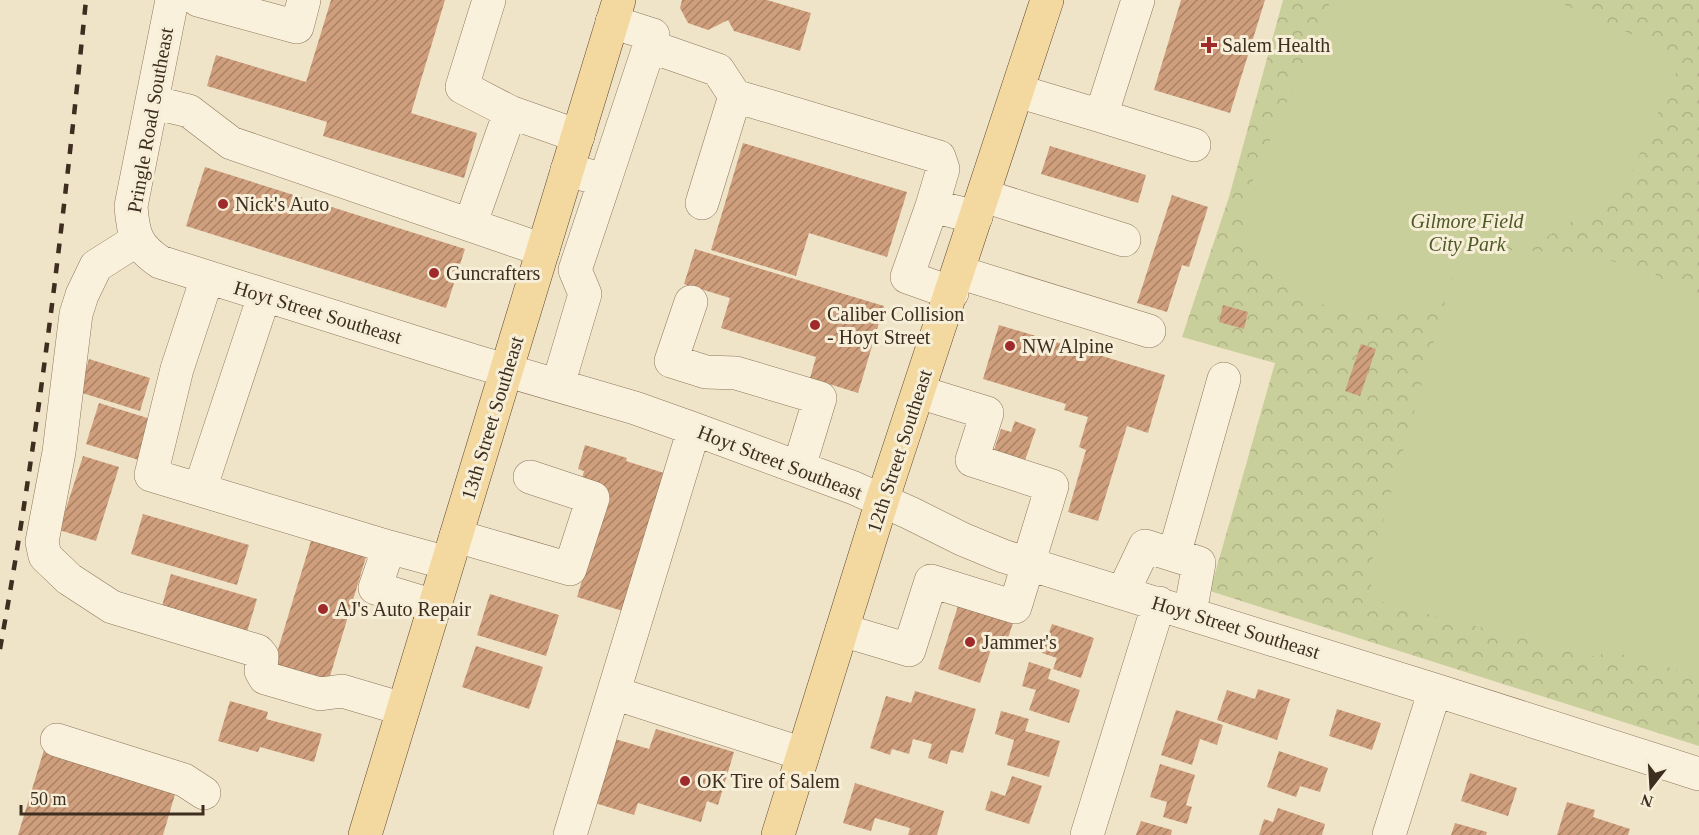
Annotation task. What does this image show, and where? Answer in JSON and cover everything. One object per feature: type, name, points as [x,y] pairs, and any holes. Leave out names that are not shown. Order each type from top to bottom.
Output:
[{"type":"main road","name":"12th Street Southeast","points":[[778,835],[882,501],[1047,0]]},
{"type":"main road","name":"13th Street Southeast","points":[[364,835],[616,11]]},
{"type":"street","name":"Pringle Road Southeast","points":[[137,240],[131,206],[171,0]]},
{"type":"street","points":[[198,0],[297,27],[304,0]]},
{"type":"street","points":[[489,0],[462,87],[510,112],[578,136]]},
{"type":"street","points":[[1101,116],[1138,0]]},
{"type":"street","points":[[558,386],[585,294],[575,270],[652,34],[616,11]]},
{"type":"street","points":[[649,46],[718,70],[735,96],[939,157],[943,169],[907,277],[955,283],[1149,331]]},
{"type":"street","points":[[1018,91],[1194,145]]},
{"type":"street","points":[[702,203],[735,96]]},
{"type":"street","points":[[152,102],[189,111],[231,143],[543,250]]},
{"type":"street","points":[[470,225],[510,112]]},
{"type":"street","points":[[567,170],[605,180]]},
{"type":"street","points":[[932,206],[980,207],[1124,240]]},
{"type":"street","points":[[137,240],[96,266],[76,314],[58,452],[42,542],[45,556],[69,579],[112,607],[258,651],[262,656],[261,671],[265,678],[320,694],[342,691],[403,709]]},
{"type":"street","name":"Hoyt Street Southeast","points":[[137,240],[146,253],[160,262],[694,429],[799,467],[882,501],[1002,556],[1159,603],[1699,774]]},
{"type":"street","points":[[207,278],[177,369],[151,475],[388,547],[452,550],[570,569],[593,498],[530,477]]},
{"type":"street","points":[[200,489],[264,296]]},
{"type":"street","points":[[691,302],[671,361],[706,372],[736,373],[820,398],[799,467]]},
{"type":"street","points":[[1174,555],[1224,379]]},
{"type":"street","points":[[842,630],[909,650],[931,581],[1015,607],[1052,486],[972,460],[987,413],[919,392]]},
{"type":"street","points":[[570,835],[694,429]]},
{"type":"street","points":[[948,586],[962,539]]},
{"type":"street","points":[[1123,592],[1144,546],[1174,555],[1199,563],[1190,613]]},
{"type":"street","points":[[388,547],[375,588],[434,606]]},
{"type":"street","points":[[1087,835],[1159,603]]},
{"type":"street","points":[[1389,835],[1435,690]]},
{"type":"street","points":[[614,693],[803,754]]},
{"type":"street","points":[[57,740],[184,780],[204,793]]},
{"type":"green space","name":"Gilmore Field City Park","points":[[1283,0],[1699,0],[1699,746],[1210,591],[1275,363],[1182,337],[1229,197]]},
{"type":"green space","name":"Gilmore Field City Park","points":[[1331,0],[1554,0],[1683,57],[1627,182],[1611,197],[1548,236],[1489,249],[1473,258],[1496,250],[1567,252],[1598,257],[1653,273],[1699,303],[1699,676],[1603,649],[1600,658],[1382,602],[1367,578],[1452,277],[1424,306],[1410,312],[1379,315],[1345,311],[1308,300],[1272,275],[1250,253],[1240,210]]},
{"type":"building","points":[[331,0],[445,0],[411,113],[477,133],[464,178],[323,136],[327,122],[207,86],[216,55],[306,82]]},
{"type":"building","points":[[682,0],[767,0],[811,13],[800,51],[734,31],[728,20],[708,30],[688,23],[680,8]]},
{"type":"building","name":"Salem Health","points":[[1181,0],[1265,0],[1230,113],[1154,90]]},
{"type":"building","points":[[743,143],[907,192],[887,257],[809,233],[796,276],[711,250]]},
{"type":"building","points":[[1050,146],[1146,175],[1138,203],[1041,174]]},
{"type":"building","points":[[205,167],[465,249],[446,308],[186,226]]},
{"type":"building","points":[[1172,195],[1208,207],[1189,267],[1182,265],[1167,312],[1137,303]]},
{"type":"building","points":[[695,249],[884,306],[858,393],[810,378],[816,357],[721,328],[730,298],[684,284]]},
{"type":"building","points":[[1223,305],[1248,312],[1244,329],[1219,322]]},
{"type":"building","points":[[999,325],[1165,375],[1148,433],[1127,426],[1098,521],[1068,512],[1086,450],[1079,447],[1088,417],[1064,410],[1066,404],[983,379]]},
{"type":"building","points":[[1361,344],[1376,349],[1360,396],[1345,391]]},
{"type":"building","points":[[89,359],[150,378],[140,411],[79,392]]},
{"type":"building","points":[[99,403],[154,420],[142,461],[86,444]]},
{"type":"building","points":[[1015,421],[1036,429],[1023,466],[992,456],[1001,429],[1011,432]]},
{"type":"building","points":[[585,445],[667,474],[626,612],[577,597],[609,492],[581,483],[584,471],[578,469]]},
{"type":"building","points":[[83,456],[119,467],[96,541],[59,530]]},
{"type":"building","points":[[143,514],[249,545],[237,585],[131,554]]},
{"type":"building","points":[[314,531],[369,547],[327,686],[272,669]]},
{"type":"building","points":[[171,574],[257,599],[247,632],[162,606]]},
{"type":"building","points":[[490,594],[559,615],[546,656],[477,635]]},
{"type":"building","points":[[958,606],[1013,623],[1006,644],[994,640],[980,683],[938,669]]},
{"type":"building","points":[[1052,624],[1094,638],[1081,678],[1053,669],[1057,658],[1042,653]]},
{"type":"building","points":[[476,646],[543,667],[529,709],[462,687]]},
{"type":"building","points":[[1029,662],[1051,669],[1048,679],[1080,690],[1069,723],[1029,710],[1036,690],[1022,686]]},
{"type":"building","points":[[1258,689],[1290,699],[1277,740],[1217,720],[1227,690],[1255,699]]},
{"type":"building","points":[[915,691],[976,709],[963,753],[951,750],[947,764],[928,758],[932,744],[913,739],[909,754],[892,749],[890,755],[870,748],[886,696],[911,703]]},
{"type":"building","points":[[230,701],[268,712],[266,719],[322,734],[314,762],[260,747],[258,752],[218,741]]},
{"type":"building","points":[[1337,709],[1381,723],[1372,750],[1329,736]]},
{"type":"building","points":[[1176,710],[1223,725],[1217,745],[1200,739],[1192,765],[1161,755]]},
{"type":"building","points":[[1001,711],[1029,719],[1025,731],[1060,741],[1049,777],[1007,765],[1014,740],[995,734]]},
{"type":"building","points":[[656,729],[734,752],[718,805],[707,801],[701,822],[638,803],[634,815],[595,803],[615,739],[649,749]]},
{"type":"building","points":[[44,750],[176,791],[163,835],[18,835]]},
{"type":"building","points":[[1279,751],[1328,768],[1320,792],[1300,786],[1296,797],[1267,787]]},
{"type":"building","points":[[1160,764],[1195,775],[1186,805],[1192,807],[1187,824],[1163,817],[1167,802],[1150,797]]},
{"type":"building","points":[[1470,773],[1517,788],[1508,816],[1461,801]]},
{"type":"building","points":[[1012,776],[1042,786],[1029,824],[985,810],[991,791],[1005,796]]},
{"type":"building","points":[[855,783],[944,811],[937,835],[908,835],[910,828],[875,818],[871,831],[843,823]]},
{"type":"building","points":[[1567,802],[1595,810],[1593,817],[1630,829],[1628,835],[1557,835]]},
{"type":"building","points":[[1278,808],[1325,824],[1322,835],[1259,835],[1264,819],[1273,822]]},
{"type":"building","points":[[1141,821],[1172,830],[1171,835],[1136,835]]},
{"type":"building","points":[[1455,823],[1487,832],[1486,835],[1451,835]]},
{"type":"railway","points":[[0,649],[39,406],[69,163],[86,0]]},
{"type":"place","name":"Salem Health","points":[[1209,45]]},
{"type":"place","name":"Nick's Auto","points":[[223,204]]},
{"type":"place","name":"Guncrafters","points":[[434,273]]},
{"type":"place","name":"Caliber Collision - Hoyt Street","points":[[815,325]]},
{"type":"place","name":"NW Alpine","points":[[1010,346]]},
{"type":"place","name":"AJ's Auto Repair","points":[[323,609]]},
{"type":"place","name":"Jammer's","points":[[970,642]]},
{"type":"place","name":"OK Tire of Salem","points":[[685,781]]}]
